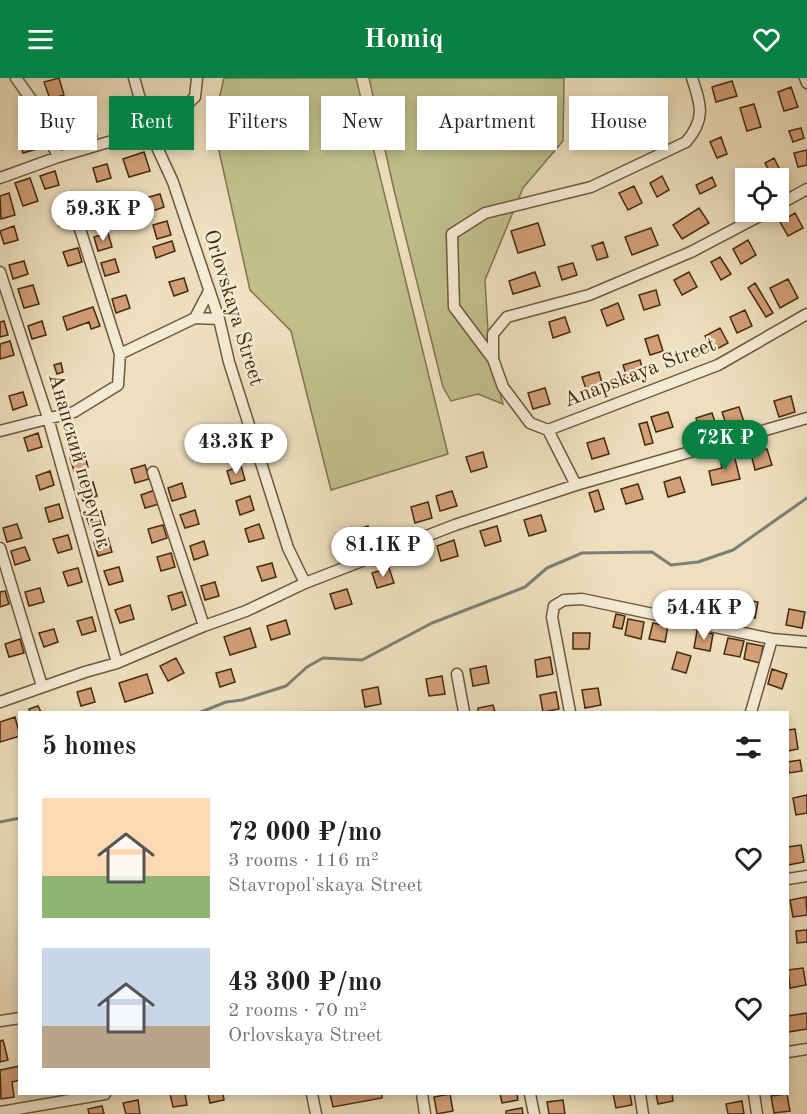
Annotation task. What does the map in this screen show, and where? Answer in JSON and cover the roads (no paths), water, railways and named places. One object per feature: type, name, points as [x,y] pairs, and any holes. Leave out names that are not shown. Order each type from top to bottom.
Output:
[{"type":"street","points":[[16,78],[33,102],[58,157]]},
{"type":"street","name":"Orlovskaya Street","points":[[134,78],[139,96]]},
{"type":"street","points":[[194,98],[197,78]]},
{"type":"street","points":[[494,359],[453,307],[452,234],[484,213],[591,187],[686,142],[696,131],[701,119],[692,78]]},
{"type":"street","points":[[805,78],[807,83]]},
{"type":"street","points":[[0,178],[109,142]]},
{"type":"street","name":"Orlovskaya Street","points":[[158,150],[173,182],[219,319],[229,362],[288,548],[305,583]]},
{"type":"street","points":[[789,199],[807,189]]},
{"type":"street","points":[[576,485],[548,430],[530,423],[503,387],[494,359],[493,334],[507,317],[589,295],[692,252],[748,222]]},
{"type":"street","points":[[0,431],[74,412],[118,385],[120,354],[80,230]]},
{"type":"street","name":"Анапский переулок","points":[[0,272],[48,418],[117,663]]},
{"type":"street","points":[[195,318],[209,291]]},
{"type":"street","name":"Anapskaya Street","points":[[548,430],[718,365],[807,314]]},
{"type":"street","points":[[120,354],[195,318],[219,319]]},
{"type":"street","points":[[0,702],[42,686],[117,663],[246,611],[305,583],[455,525],[576,485],[807,418]]},
{"type":"street","points":[[153,472],[204,626]]},
{"type":"street","points":[[0,548],[42,686]]},
{"type":"street","points":[[570,711],[552,617],[554,606],[564,600],[582,599],[772,639],[807,642]]},
{"type":"street","points":[[751,711],[772,639]]},
{"type":"street","points":[[457,674],[464,711]]},
{"type":"street","points":[[789,879],[807,876]]},
{"type":"street","points":[[0,1021],[18,1017]]},
{"type":"street","points":[[789,1052],[807,1049]]},
{"type":"street","points":[[0,1112],[99,1095]]},
{"type":"street","points":[[312,1095],[316,1114]]},
{"type":"street","points":[[422,1095],[425,1114]]},
{"type":"street","points":[[530,1095],[534,1114]]},
{"type":"street","points":[[640,1095],[643,1114]]},
{"type":"street","points":[[754,1095],[757,1114]]},
{"type":"waterway","points":[[204,711],[226,702],[242,700],[286,686],[307,667],[323,658],[362,660],[432,623],[525,587],[547,568],[582,553],[652,552],[671,565],[698,562],[733,550],[807,498]]},
{"type":"waterway","points":[[0,822],[18,818]]}]
